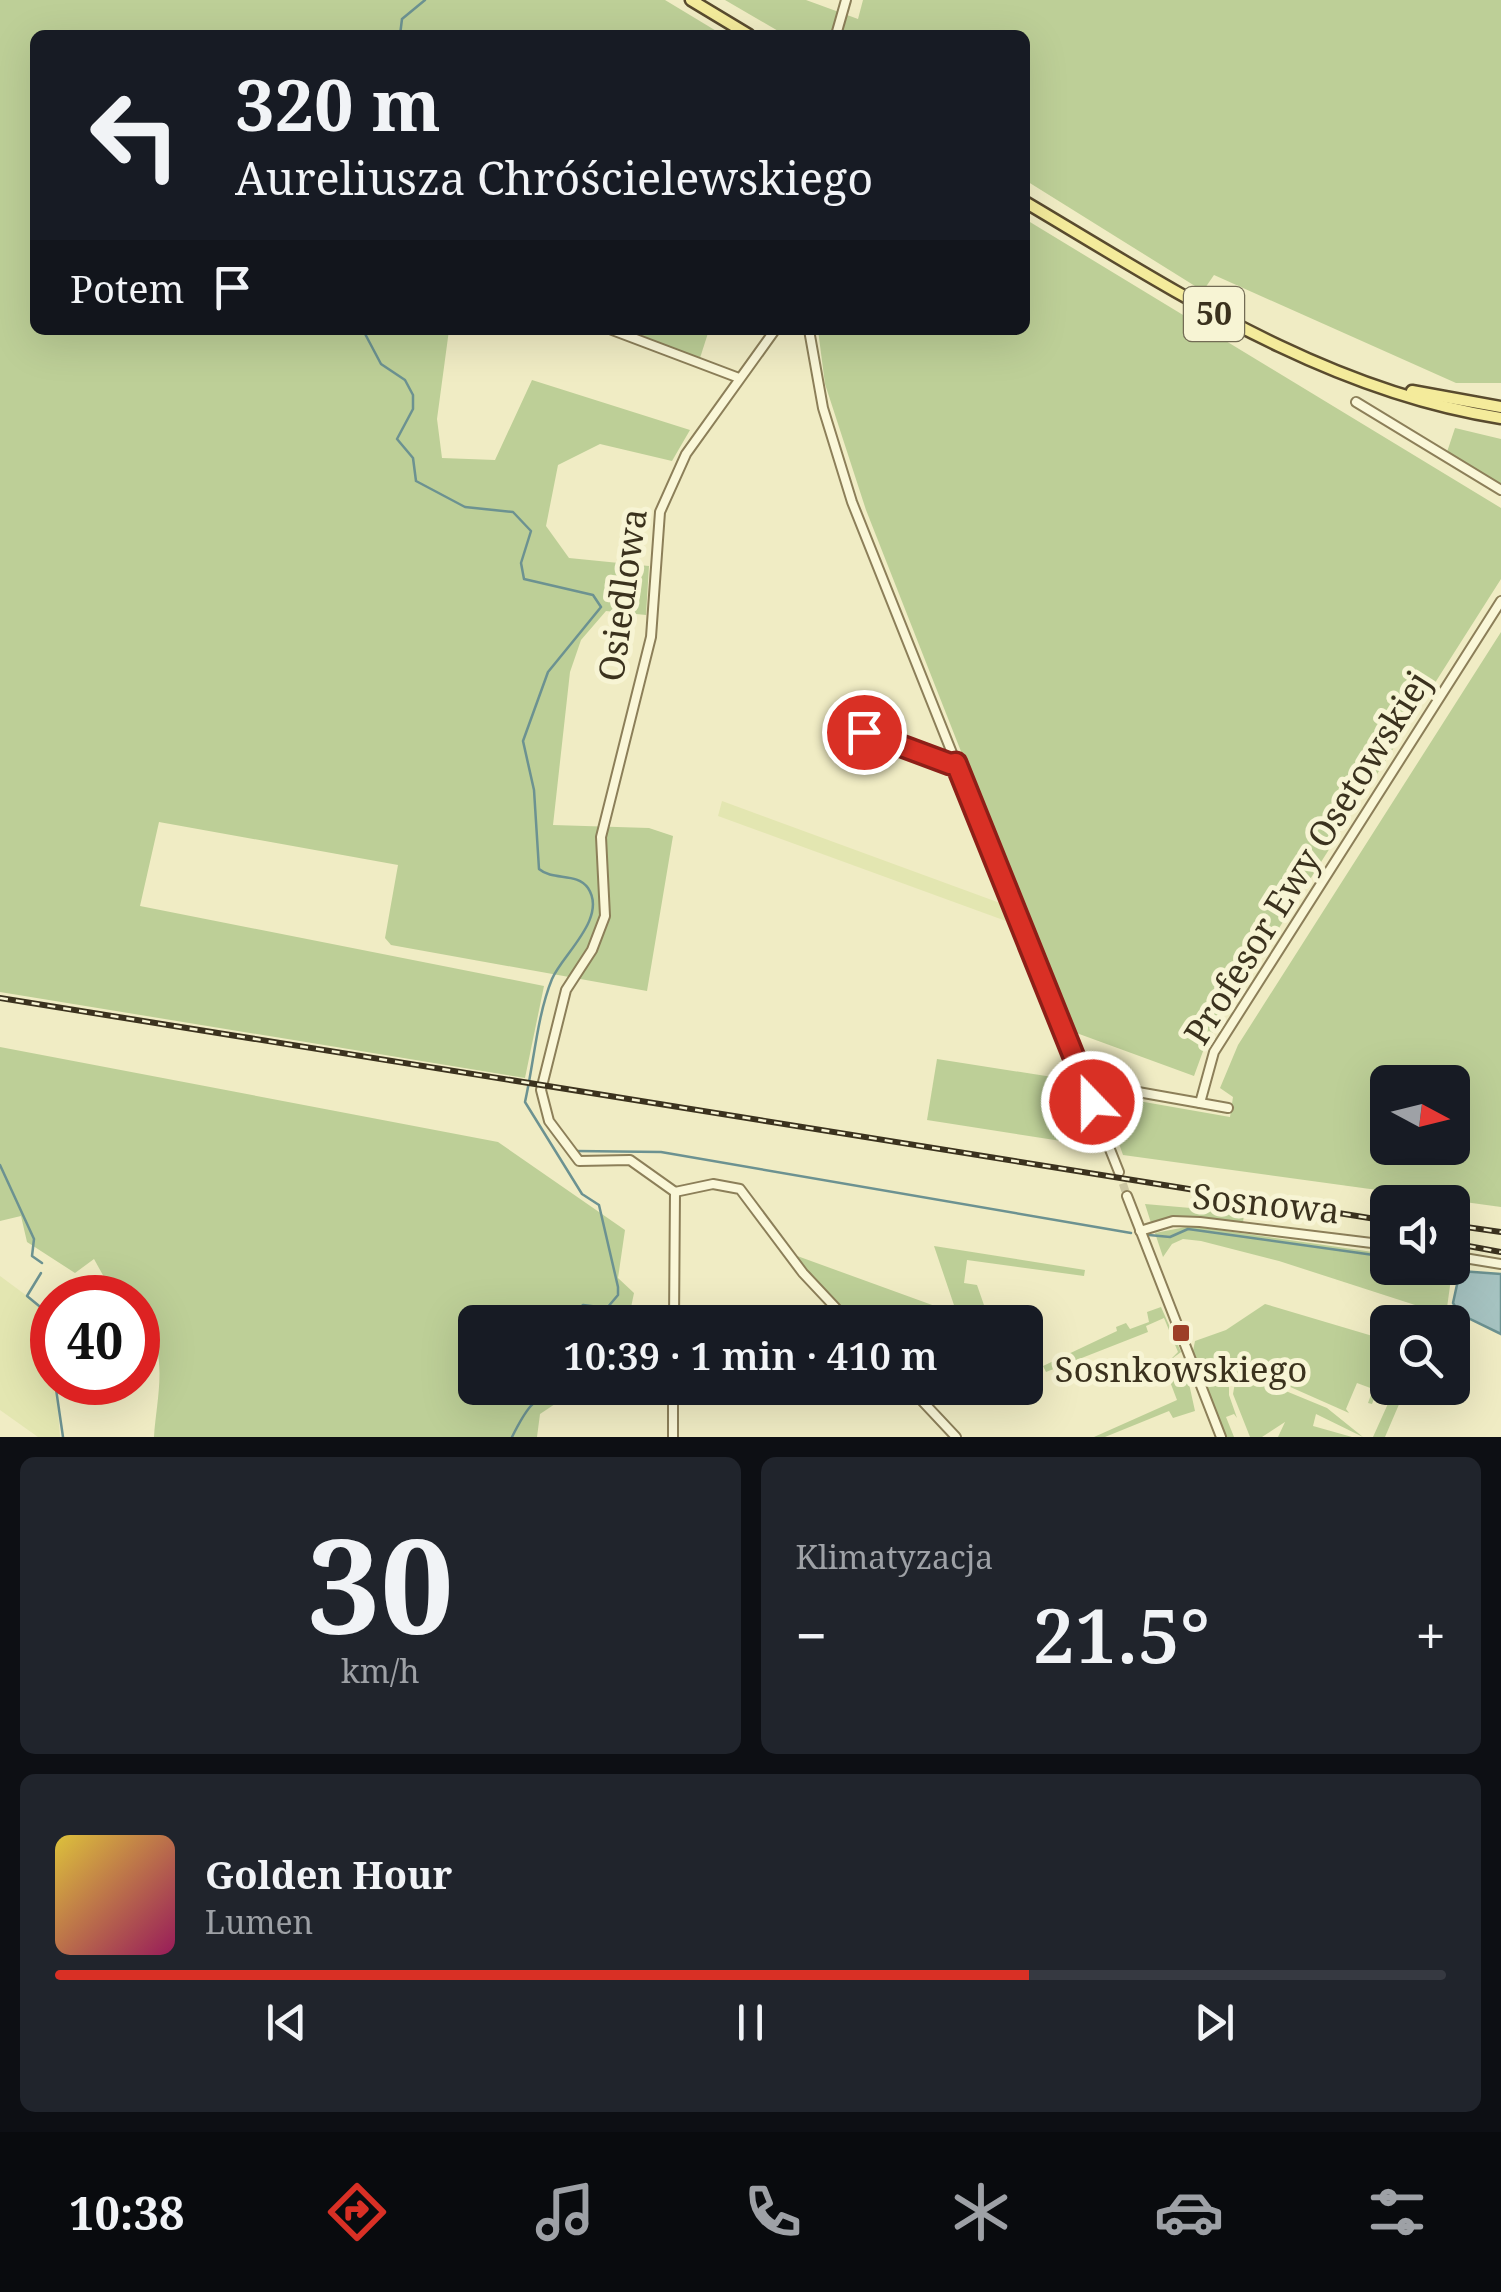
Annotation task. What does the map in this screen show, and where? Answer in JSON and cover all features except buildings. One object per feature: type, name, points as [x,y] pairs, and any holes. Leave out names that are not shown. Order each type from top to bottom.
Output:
[{"type":"main road","points":[[691,0],[741,30]]},
{"type":"main road","name":"50","points":[[1030,205],[1242,330],[1430,403],[1501,418]]},
{"type":"main road","name":"50","points":[[1382,386],[1501,407]]},
{"type":"street","points":[[837,30],[846,0]]},
{"type":"street","points":[[625,335],[739,378]]},
{"type":"street","name":"Osiedlowa","points":[[676,1192],[640,1164],[619,1159],[579,1161],[548,1121],[541,1095],[566,990],[592,950],[606,916],[601,836],[651,637],[660,512],[686,454],[771,335]]},
{"type":"street","points":[[809,335],[824,408],[852,502],[1119,1172]]},
{"type":"street","points":[[1356,402],[1501,490]]},
{"type":"street","name":"Profesor Ewy Osetowskiej","points":[[1088,1090],[1104,1086],[1200,1103],[1214,1052],[1501,601]]},
{"type":"street","points":[[836,722],[956,763]]},
{"type":"street","points":[[1200,1103],[1228,1108]]},
{"type":"street","points":[[674,1305],[676,1192],[713,1184],[740,1189],[803,1273],[834,1305]]},
{"type":"street","points":[[1128,1196],[1222,1437]]},
{"type":"street","name":"Sosnowa","points":[[1140,1231],[1173,1221],[1200,1222],[1370,1244]]},
{"type":"street","points":[[1470,1259],[1501,1264]]},
{"type":"street","points":[[673,1405],[673,1437]]},
{"type":"street","points":[[926,1405],[956,1437]]},
{"type":"green space","points":[[0,0],[665,0],[715,30],[30,30],[30,335],[448,335],[437,419],[442,458],[495,460],[532,380],[690,430],[672,461],[600,444],[558,465],[546,526],[569,558],[649,566],[646,615],[606,611],[581,640],[570,672],[553,825],[649,828],[673,836],[647,991],[391,945],[385,938],[398,865],[159,822],[140,906],[544,986],[525,1078],[0,992]]},
{"type":"green space","points":[[725,0],[806,0],[858,19],[863,0],[1501,0],[1501,383],[1456,383],[1214,275],[1203,291],[1030,183],[1030,30],[776,30]]},
{"type":"green space","points":[[1030,222],[1501,508],[1501,579],[1206,1043],[1194,1076],[1071,1031],[866,510],[825,384],[819,335],[1030,335]]},
{"type":"green space","points":[[639,335],[707,335],[700,358]]},
{"type":"green space","points":[[1455,428],[1501,439],[1501,485],[1447,452]]},
{"type":"green space","points":[[1501,632],[1501,1207],[1470,1203],[1470,1185],[1370,1185],[1370,1189],[1123,1155],[1104,1101],[1110,1096],[1230,1117],[1233,1097],[1220,1088],[1238,1045]]},
{"type":"green space","points":[[722,801],[1000,903],[1006,921],[718,816]]},
{"type":"green space","points":[[0,1047],[498,1142],[625,1230],[618,1278],[634,1293],[632,1305],[458,1305],[458,1405],[554,1405],[540,1414],[537,1437],[154,1437],[160,1405],[160,1275],[103,1275],[94,1259],[75,1273],[27,1242],[21,1216],[0,1221]]},
{"type":"green space","points":[[937,1059],[1065,1079],[1090,1127],[1087,1145],[927,1120]]},
{"type":"green space","points":[[1205,1198],[1245,1204],[1243,1223],[1173,1218],[1151,1223],[1145,1204],[1202,1209]]},
{"type":"green space","points":[[1191,1226],[1370,1252],[1370,1285],[1450,1285],[1447,1305],[1415,1305],[1279,1261],[1201,1241],[1183,1239],[1172,1244],[1163,1257],[1155,1233]]},
{"type":"green space","points":[[934,1246],[1085,1270],[1084,1276],[967,1260],[964,1283],[977,1285],[984,1305],[954,1305]]},
{"type":"green space","points":[[789,1253],[932,1305],[837,1305]]},
{"type":"green space","points":[[0,1276],[30,1298],[30,1405],[57,1405],[60,1437],[38,1437],[0,1410]]},
{"type":"green space","points":[[1265,1304],[1370,1335],[1370,1388],[1357,1383],[1346,1409],[1349,1413],[1236,1363],[1199,1369],[1193,1351],[1195,1341],[1226,1330]]},
{"type":"green space","points":[[1161,1307],[1181,1352],[1169,1361],[1178,1352],[1164,1318],[1146,1326],[1148,1332],[1046,1372],[1043,1366],[1117,1331],[1116,1327],[1126,1323],[1130,1329],[1149,1322],[1147,1312]]},
{"type":"green space","points":[[1184,1361],[1195,1411],[1173,1418],[1169,1411],[1105,1437],[1094,1437],[1177,1400],[1169,1379],[1160,1380],[1177,1373],[1177,1363]]},
{"type":"green space","points":[[1229,1371],[1229,1395],[1237,1418],[1234,1414],[1226,1417],[1234,1437],[1226,1437],[1203,1379]]},
{"type":"green space","points":[[1237,1371],[1327,1408],[1363,1437],[1316,1414],[1313,1426],[1352,1437],[1278,1437],[1285,1422],[1262,1437],[1250,1437],[1233,1394]]},
{"type":"green space","points":[[1387,1405],[1399,1405],[1385,1437],[1373,1437]]},
{"type":"water","points":[[1470,1272],[1501,1274],[1501,1334],[1470,1319],[1470,1305],[1453,1303],[1457,1285],[1470,1285]]},
{"type":"waterway","points":[[401,30],[402,19],[425,0]]},
{"type":"waterway","points":[[366,335],[381,364],[405,380],[413,395],[413,409],[397,439],[413,458],[416,481],[465,507],[513,512],[531,531],[521,563],[524,579],[593,595],[601,607],[548,672],[523,741],[534,790],[539,869],[583,883],[593,900],[588,924],[557,969],[547,993],[525,1102],[582,1194],[599,1205],[618,1287],[618,1295],[610,1305]]},
{"type":"waterway","points":[[576,1151],[661,1152],[1131,1233]]},
{"type":"waterway","points":[[0,1165],[34,1239],[32,1256],[42,1263]]},
{"type":"waterway","points":[[1149,1235],[1170,1237],[1188,1229],[1370,1254]]},
{"type":"waterway","points":[[30,1291],[30,1298]]},
{"type":"waterway","points":[[58,1405],[63,1437]]},
{"type":"waterway","points":[[512,1437],[532,1405]]},
{"type":"tunnel","points":[[1119,1172],[1127,1196]]},
{"type":"railway","points":[[0,998],[1370,1218]]},
{"type":"railway","points":[[1470,1228],[1501,1232]]},
{"type":"railway","points":[[1470,1246],[1501,1252]]},
{"type":"place","name":"Sosnkowskiego","points":[[1181,1333]]},
{"type":"route","points":[[864,732],[956,763],[1092,1102]]}]
